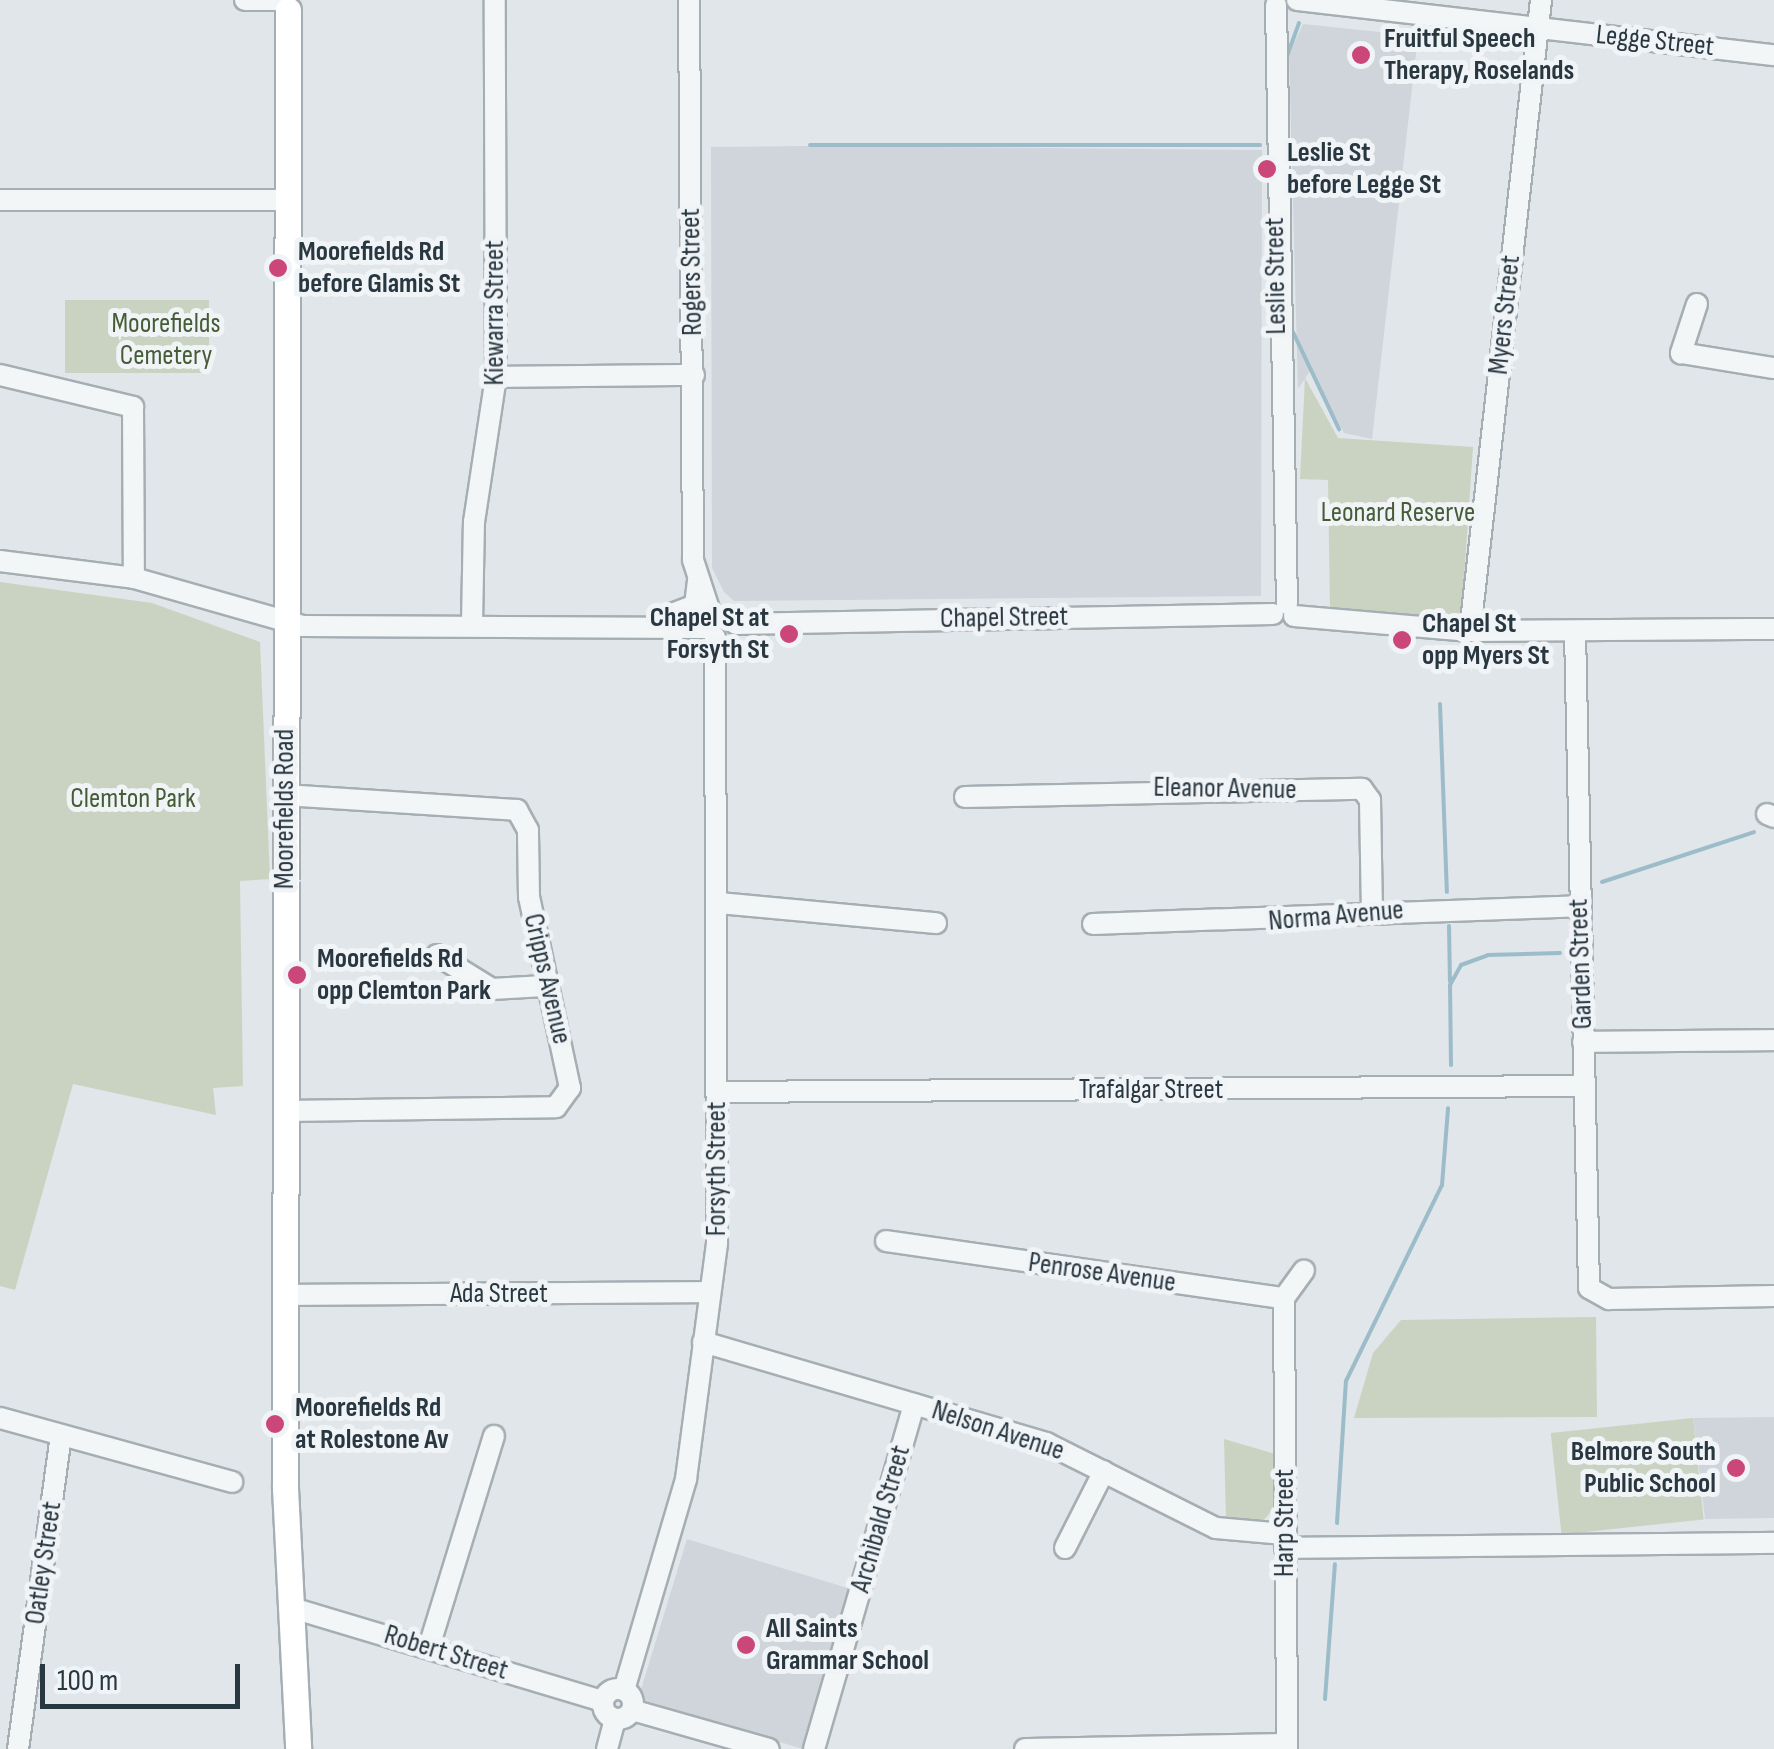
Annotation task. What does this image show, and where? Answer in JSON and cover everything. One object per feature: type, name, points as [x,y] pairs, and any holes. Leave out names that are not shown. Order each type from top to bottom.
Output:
[{"type":"main road","name":"Moorefields Road","points":[[284,1749],[289,1607],[285,624],[290,200],[286,3]]},
{"type":"main road","name":"Moorefields Road","points":[[289,1607],[298,1749]]},
{"type":"street","points":[[245,0],[286,3]]},
{"type":"street","name":"Kiewarra Street","points":[[472,624],[474,522],[496,376],[496,0]]},
{"type":"street","name":"Rogers Street","points":[[690,0],[696,545],[698,580],[711,620]]},
{"type":"street","name":"Legge Street","points":[[1297,0],[1774,54]]},
{"type":"street","name":"Myers Street","points":[[1470,631],[1541,0]]},
{"type":"street","name":"Leslie Street","points":[[1276,2],[1285,611]]},
{"type":"street","points":[[0,200],[290,200]]},
{"type":"street","points":[[1697,304],[1680,353],[1774,368]]},
{"type":"street","points":[[0,374],[134,408],[134,578]]},
{"type":"street","points":[[496,376],[694,375]]},
{"type":"street","name":"Rogers Street","points":[[696,545],[711,620]]},
{"type":"street","points":[[0,561],[134,578],[285,624],[711,620]]},
{"type":"street","points":[[632,621],[669,615],[695,604],[698,580]]},
{"type":"street","name":"Chapel Street","points":[[711,620],[736,624],[1285,611],[1470,631],[1774,629]]},
{"type":"street","points":[[669,615],[711,620]]},
{"type":"street","name":"Forsyth Street","points":[[606,1749],[624,1706],[686,1479],[710,1292],[718,1092],[711,620]]},
{"type":"street","name":"Garden Street","points":[[1575,631],[1585,1271],[1594,1294],[1774,1296]]},
{"type":"street","name":"Eleanor Avenue","points":[[965,797],[1362,789],[1370,800],[1372,910]]},
{"type":"street","name":"Cripps Avenue","points":[[285,1111],[560,1106],[570,1075],[544,986],[528,830],[517,810],[286,796]]},
{"type":"street","points":[[718,903],[936,923]]},
{"type":"street","name":"Norma Avenue","points":[[1094,924],[1260,924],[1372,910],[1579,906]]},
{"type":"street","points":[[437,955],[492,989],[544,986]]},
{"type":"street","points":[[1583,1042],[1774,1040]]},
{"type":"street","name":"Trafalgar Street","points":[[718,1092],[1584,1086]]},
{"type":"street","name":"Penrose Avenue","points":[[886,1241],[1284,1298]]},
{"type":"street","points":[[1284,1298],[1304,1270]]},
{"type":"street","name":"Ada Street","points":[[287,1296],[710,1292]]},
{"type":"street","name":"Harp Street","points":[[1284,1298],[1287,1746]]},
{"type":"street","name":"Nelson Avenue","points":[[703,1342],[1046,1443],[1216,1528],[1284,1541],[1774,1543]]},
{"type":"street","name":"Archibald Street","points":[[814,1749],[914,1404]]},
{"type":"street","points":[[0,1418],[232,1482]]},
{"type":"street","name":"Oatley Street","points":[[18,1749],[61,1436]]},
{"type":"street","points":[[429,1646],[494,1436]]},
{"type":"street","points":[[1065,1548],[1104,1471]]},
{"type":"street","name":"Robert Street","points":[[289,1607],[624,1706]]},
{"type":"street","points":[[624,1706],[768,1749]]},
{"type":"street","points":[[1026,1749],[1287,1746]]},
{"type":"shaded area","points":[[1303,24],[1418,36],[1372,439],[1344,433],[1310,371],[1298,389],[1289,54]]},
{"type":"shaded area","points":[[711,147],[1262,150],[1261,596],[734,601],[724,592],[712,568]]},
{"type":"shaded area","name":"Belmore South Public School","points":[[1774,1417],[1774,1518],[1705,1519],[1693,1418]]},
{"type":"shaded area","name":"All Saints Grammar School","points":[[687,1539],[853,1590],[805,1749],[638,1699]]},
{"type":"green space","name":"Moorefields Cemetery","points":[[65,300],[209,300],[209,373],[65,373]]},
{"type":"green space","name":"Leonard Reserve","points":[[1305,378],[1338,438],[1473,447],[1461,623],[1330,609],[1328,480],[1300,479]]},
{"type":"green space","name":"Clemton Park","points":[[0,582],[152,603],[260,642],[270,879],[240,881],[243,1086],[213,1088],[216,1115],[73,1084],[15,1290],[0,1286]]},
{"type":"green space","points":[[1596,1317],[1597,1417],[1354,1418],[1373,1353],[1401,1320]]},
{"type":"green space","points":[[1693,1418],[1704,1519],[1561,1534],[1551,1433]]},
{"type":"green space","points":[[1224,1439],[1275,1454],[1275,1507],[1257,1528],[1226,1519]]},
{"type":"waterway","points":[[1287,56],[1299,23]]},
{"type":"waterway","points":[[810,145],[1260,145]]},
{"type":"waterway","points":[[1292,330],[1339,429]]},
{"type":"waterway","points":[[1440,704],[1447,892]]},
{"type":"waterway","points":[[1602,882],[1754,832]]},
{"type":"waterway","points":[[1449,926],[1450,981]]},
{"type":"waterway","points":[[1451,1065],[1450,985],[1461,965],[1488,955],[1560,953]]},
{"type":"waterway","points":[[1337,1523],[1346,1381],[1442,1185],[1448,1108]]},
{"type":"waterway","points":[[1325,1699],[1335,1564]]},
{"type":"place","name":"Fruitful Speech Therapy, Roselands","points":[[1361,55]]},
{"type":"place","name":"Leslie St before Legge St","points":[[1267,169]]},
{"type":"place","name":"Moorefields Rd before Glamis St","points":[[278,268]]},
{"type":"place","name":"Chapel St at Forsyth St","points":[[789,634]]},
{"type":"place","name":"Chapel St opp Myers St","points":[[1402,640]]},
{"type":"place","name":"Moorefields Rd opp Clemton Park","points":[[297,975]]},
{"type":"place","name":"Moorefields Rd at Rolestone Av","points":[[275,1424]]},
{"type":"place","name":"Belmore South Public School","points":[[1736,1468]]},
{"type":"place","name":"All Saints Grammar School","points":[[746,1645]]}]
